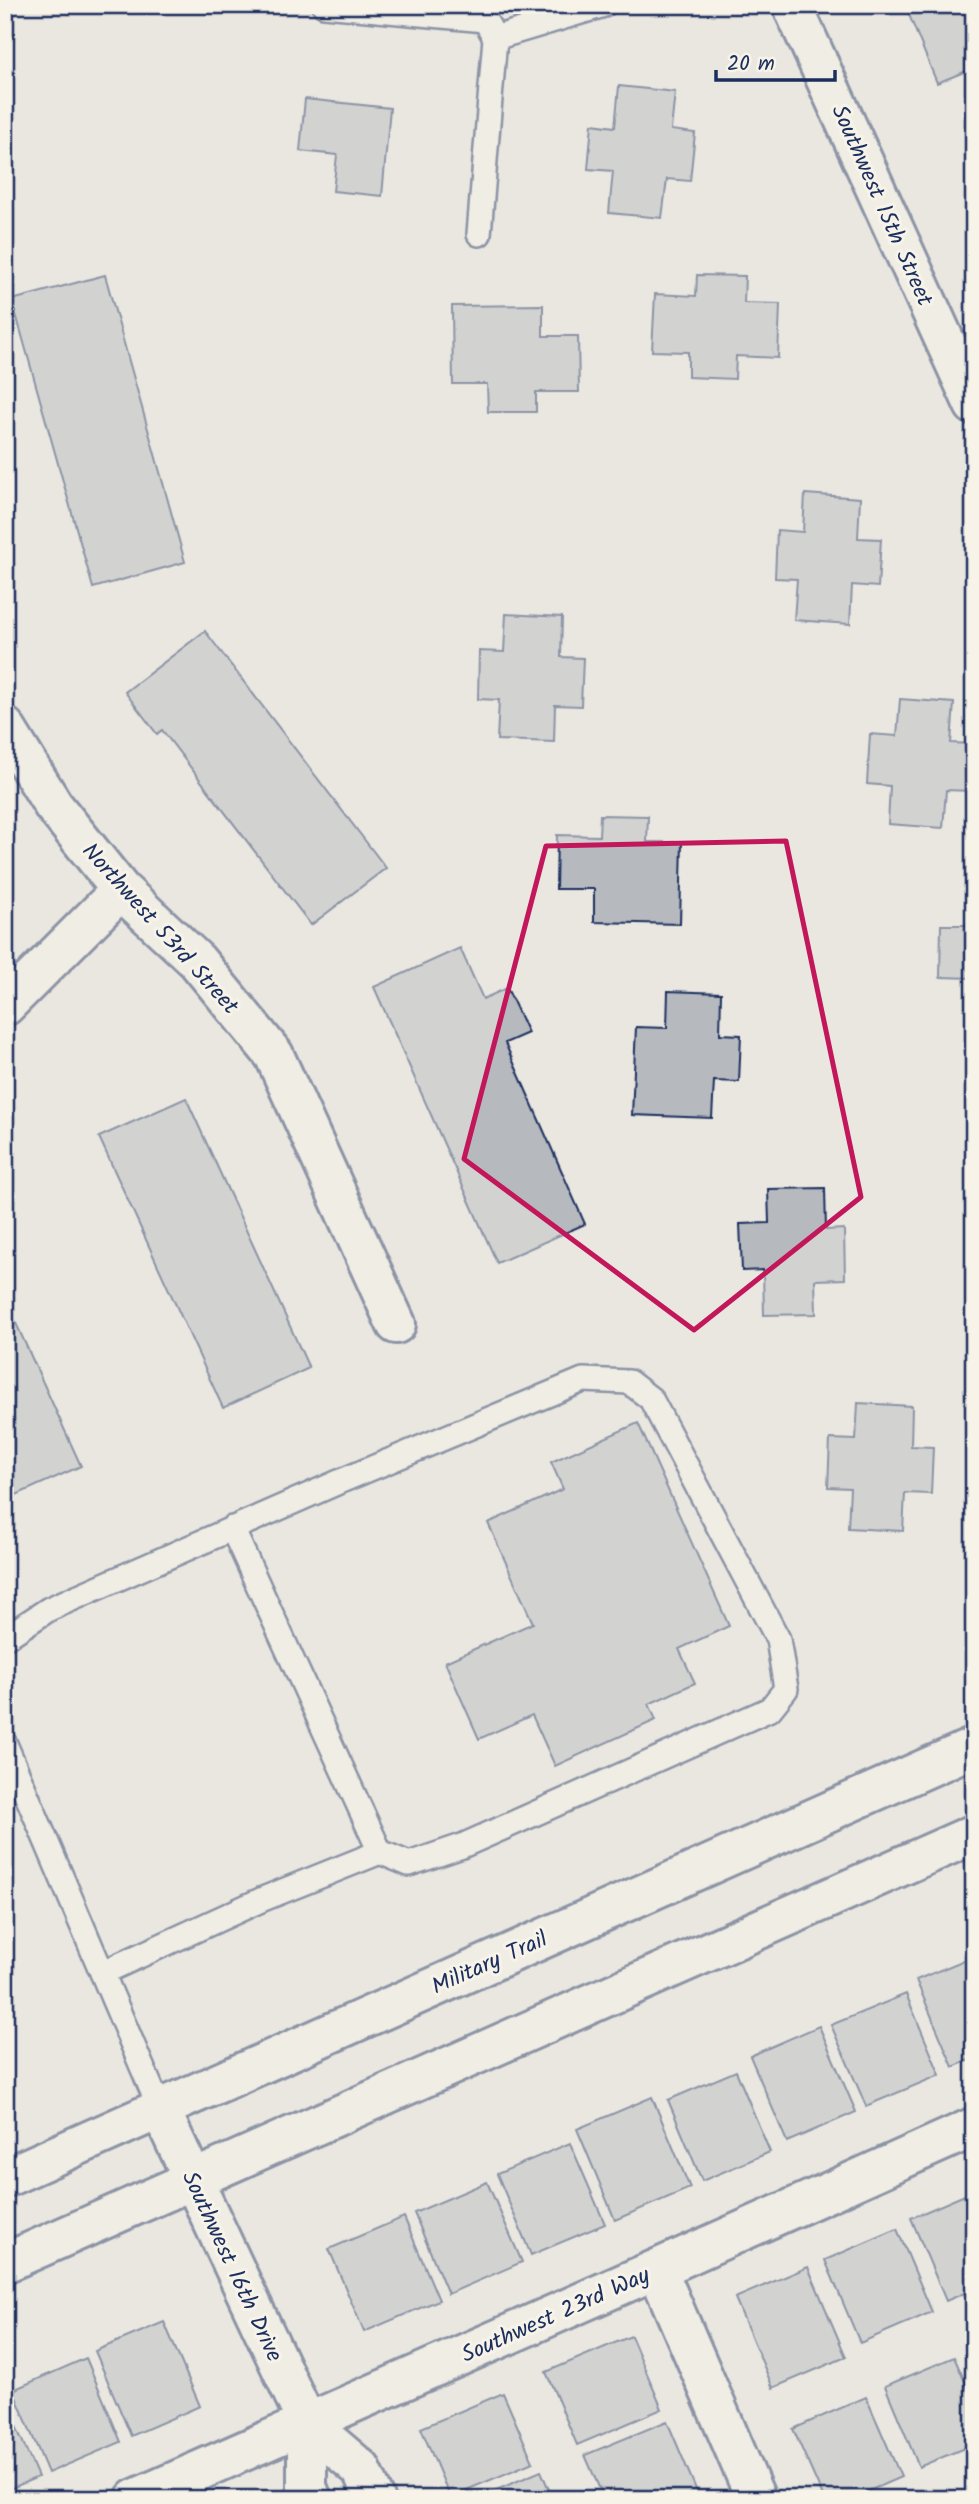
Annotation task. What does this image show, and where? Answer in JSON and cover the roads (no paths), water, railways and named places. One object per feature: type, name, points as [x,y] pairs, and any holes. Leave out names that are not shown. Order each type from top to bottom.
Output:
[{"type":"street","name":"Southwest 15th Street","points":[[792,5],[966,366],[974,405]]},
{"type":"street","name":"Northwest 53rd Street","points":[[5,727],[53,805],[121,890],[197,961],[274,1055],[396,1324]]},
{"type":"street","points":[[5,1006],[121,890]]},
{"type":"street","name":"Military Trail","points":[[5,2178],[974,1747]]},
{"type":"street","points":[[5,2263],[974,1834]]},
{"type":"street","name":"Southwest 16th Drive","points":[[160,2109],[307,2423],[361,2469],[375,2499]]},
{"type":"street","name":"Southwest 23rd Way","points":[[135,2499],[974,2127]]},
{"type":"street","points":[[657,2269],[757,2499]]},
{"type":"street","name":"Southwest 16th Drive","points":[[307,2423],[307,2487],[312,2499]]},
{"type":"lane","points":[[324,5],[485,20],[495,38],[479,234]]},
{"type":"lane","points":[[495,38],[604,5]]},
{"type":"lane","points":[[5,1638],[49,1609],[232,1528],[583,1380],[629,1382],[651,1399],[778,1639],[786,1689],[770,1709],[462,1846],[409,1864],[380,1852],[232,1528]]},
{"type":"lane","points":[[5,1744],[160,2109]]},
{"type":"lane","points":[[102,1973],[263,1899],[380,1852]]}]
